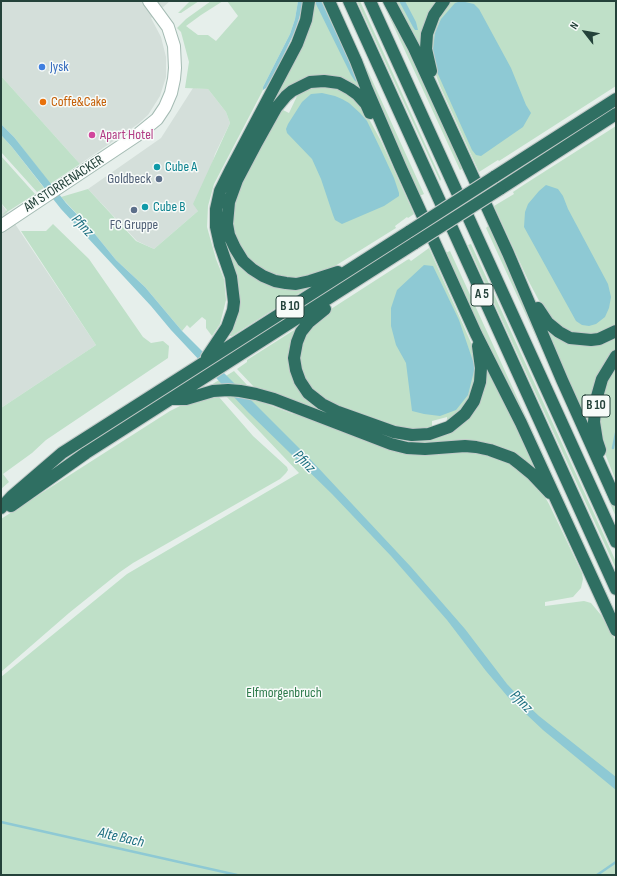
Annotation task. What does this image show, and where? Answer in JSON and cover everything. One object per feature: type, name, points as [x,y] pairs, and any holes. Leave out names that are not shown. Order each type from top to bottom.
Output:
[{"type":"highway","points":[[220,346],[222,335],[231,318],[234,302],[231,277],[220,245],[216,227],[218,200],[228,175],[297,44],[306,20],[309,1]]},
{"type":"highway","points":[[329,1],[400,166],[476,334],[522,423],[616,630]]},
{"type":"highway","name":"A 5","points":[[349,1],[616,589]]},
{"type":"highway","name":"A 5","points":[[370,1],[616,542]]},
{"type":"highway","points":[[389,1],[433,88],[508,253],[562,380],[616,500]]},
{"type":"highway","points":[[433,88],[426,41],[431,21],[437,9],[444,1]]},
{"type":"highway","points":[[349,269],[296,284],[275,281],[263,276],[243,261],[229,235],[228,213],[233,191],[245,164],[276,108],[286,96],[310,82],[324,81],[344,86],[361,98],[366,104],[400,166]]},
{"type":"highway","points":[[603,107],[616,96]]},
{"type":"highway","name":"B 10","points":[[1,508],[36,474],[62,453],[202,363],[220,346],[410,231],[616,99]]},
{"type":"highway","name":"B 10","points":[[1,513],[65,468],[170,399],[614,117]]},
{"type":"highway","points":[[508,253],[542,315],[553,328],[570,338],[584,340],[599,339],[616,332]]},
{"type":"highway","points":[[349,284],[343,296],[314,317],[304,327],[297,342],[294,358],[298,375],[308,393],[322,404],[338,412],[401,433],[412,435],[429,434],[449,427],[468,410],[479,388],[481,368],[476,334]]},
{"type":"highway","name":"B 10","points":[[597,459],[600,450],[594,422],[596,400],[602,379],[616,356]]},
{"type":"highway","points":[[170,399],[186,399],[208,392],[228,390],[240,391],[274,399],[391,444],[407,448],[426,449],[476,447],[499,453],[512,458],[532,474],[558,502]]},
{"type":"street","name":"AM STORRENACKER","points":[[1,226],[150,126],[165,107],[174,79],[174,46],[171,34],[164,20],[149,1]]},
{"type":"shaded area","points":[[1,1],[170,1],[151,18],[161,37],[166,57],[166,77],[160,96],[148,115],[138,124],[80,164],[1,76]]},
{"type":"shaded area","points":[[193,88],[208,89],[226,112],[230,123],[215,154],[198,211],[154,249],[137,241],[88,189],[161,138]]},
{"type":"shaded area","points":[[1,203],[96,345],[1,408]]},
{"type":"green space","points":[[190,1],[199,1],[181,13],[178,13]]},
{"type":"green space","points":[[211,1],[223,1],[186,26],[198,35],[208,35],[216,41],[238,16],[227,1],[298,1],[295,19],[290,34],[263,87],[263,90],[214,184],[208,206],[207,227],[216,259],[224,279],[226,300],[220,324],[212,336],[206,328],[206,320],[202,317],[190,328],[187,325],[182,331],[145,287],[116,260],[90,228],[61,197],[88,189],[136,241],[154,249],[198,211],[193,204],[230,123],[226,112],[208,89],[185,88],[189,62],[181,32],[177,28],[186,19]]},
{"type":"green space","points":[[314,1],[324,1],[365,95],[356,89],[298,83],[225,202],[244,268],[312,285],[230,336],[229,335],[237,312],[222,237],[222,201]]},
{"type":"green space","points":[[332,1],[336,1],[424,194],[417,197]]},
{"type":"green space","points":[[357,1],[360,1],[441,179],[440,181]]},
{"type":"green space","points":[[382,1],[385,1],[466,167],[460,170]]},
{"type":"green space","points":[[394,1],[439,1],[423,53]]},
{"type":"green space","points":[[449,1],[616,1],[616,86],[499,161],[498,160],[479,172],[440,86],[433,67],[430,48],[435,22]]},
{"type":"green space","points":[[1,76],[80,164],[50,184],[14,137],[1,124]]},
{"type":"green space","points":[[313,86],[337,87],[348,93],[362,106],[381,141],[414,214],[408,218],[407,217],[395,226],[396,228],[326,271],[295,279],[267,273],[245,256],[233,231],[232,214],[241,181],[287,100],[283,110],[289,113],[298,94]]},
{"type":"green space","points":[[616,126],[616,326],[597,335],[578,335],[563,329],[545,312],[528,280],[494,206],[514,194],[513,192],[525,184]]},
{"type":"green space","points":[[1,135],[44,188],[37,192],[1,152]]},
{"type":"green space","points":[[1,156],[35,194],[1,216],[7,210],[1,203]]},
{"type":"green space","points":[[491,223],[616,508],[616,517],[486,228]]},
{"type":"green space","points":[[53,224],[89,259],[143,337],[151,343],[163,341],[169,346],[168,358],[46,440],[32,453],[3,474],[9,482],[1,489],[1,408],[96,345],[21,231],[46,231]]},
{"type":"green space","points":[[471,244],[608,544],[616,562],[616,569],[480,272],[468,245]]},
{"type":"green space","points":[[429,248],[472,345],[477,375],[467,404],[447,424],[447,417],[432,421],[432,427],[438,427],[407,430],[351,413],[313,392],[299,366],[300,346],[311,325],[331,309],[407,260],[409,259],[411,261]]},
{"type":"green space","points":[[450,251],[615,611],[616,624],[443,254]]},
{"type":"green space","points":[[302,325],[297,384],[385,434],[460,424],[484,363],[543,480],[526,463],[433,445],[401,442],[281,395],[254,387],[237,369],[247,362],[247,360]]},
{"type":"green space","points":[[546,326],[551,331],[616,337],[616,349],[607,362],[591,436]]},
{"type":"green space","points":[[616,362],[616,481],[606,456],[598,424],[604,386]]},
{"type":"green space","points":[[234,371],[248,386],[232,384],[211,385]]},
{"type":"green space","name":"Elfmorgenbruch","points":[[226,396],[242,397],[259,401],[293,414],[295,412],[388,447],[463,450],[502,458],[523,471],[542,492],[582,573],[583,579],[581,588],[573,597],[545,602],[545,606],[584,601],[591,603],[601,615],[616,641],[616,875],[1,875],[1,677],[127,574],[299,473]]},
{"type":"green space","points":[[219,397],[253,436],[287,467],[288,470],[286,473],[280,479],[133,563],[120,572],[69,613],[1,672],[1,519],[170,411],[188,402]]},
{"type":"water","points":[[298,1],[303,1],[295,31],[278,67],[266,88],[263,90],[263,87],[290,34],[295,19]]},
{"type":"water","points":[[316,1],[321,1],[358,82],[355,81],[351,75],[316,4]]},
{"type":"water","points":[[399,1],[405,1],[416,22],[418,30],[415,30],[413,27]]},
{"type":"water","points":[[461,1],[474,4],[479,9],[511,68],[526,105],[531,113],[523,127],[481,156],[476,155],[472,150],[437,72],[433,58],[435,33],[441,19],[455,3]]},
{"type":"water","points":[[322,93],[335,96],[349,103],[367,121],[394,178],[399,193],[399,196],[384,206],[342,224],[335,220],[321,179],[312,159],[287,133],[286,129],[302,102],[311,94]]},
{"type":"water","name":"Pfinz","points":[[1,124],[14,137],[66,203],[90,228],[116,260],[145,287],[182,331],[310,459],[411,567],[465,629],[507,684],[523,701],[539,716],[616,777],[616,790],[543,730],[508,697],[447,620],[391,556],[332,494],[248,412],[61,209],[1,135]]},
{"type":"water","points":[[546,185],[558,189],[563,196],[568,209],[608,284],[611,297],[609,308],[605,317],[596,324],[589,326],[582,325],[576,321],[524,227],[525,212],[528,204]]},
{"type":"water","points":[[424,265],[433,266],[459,320],[475,367],[468,395],[456,410],[440,416],[412,411],[406,363],[396,345],[391,326],[391,308],[397,290]]},
{"type":"waterway","points":[[613,448],[616,433]]},
{"type":"waterway","name":"Alte Bach","points":[[1,822],[237,875]]},
{"type":"waterway","name":"Alte Bach","points":[[597,875],[616,862]]},
{"type":"place","name":"Jysk","points":[[42,67]]},
{"type":"place","name":"Coffe&Cake","points":[[43,102]]},
{"type":"place","name":"Apart Hotel","points":[[92,135]]},
{"type":"place","name":"Cube A","points":[[157,167]]},
{"type":"place","name":"Goldbeck","points":[[159,179]]},
{"type":"place","name":"Cube B","points":[[145,207]]},
{"type":"place","name":"FC Gruppe","points":[[134,210]]}]
